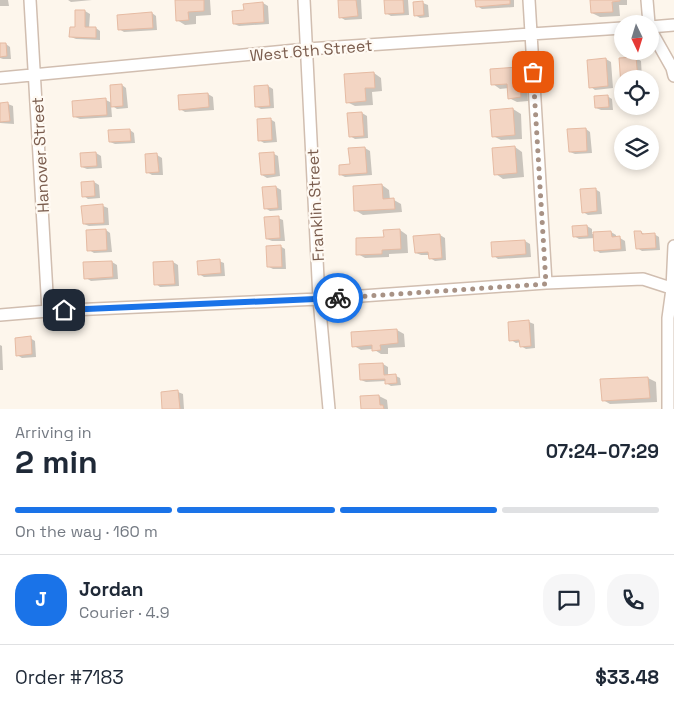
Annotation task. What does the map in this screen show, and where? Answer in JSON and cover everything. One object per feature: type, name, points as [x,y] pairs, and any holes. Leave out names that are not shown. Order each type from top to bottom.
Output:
[{"type":"street","name":"Hanover Street","points":[[30,0],[48,311]]},
{"type":"street","name":"Franklin Street","points":[[304,0],[320,299],[329,409]]},
{"type":"street","points":[[529,0],[546,284]]},
{"type":"street","points":[[647,0],[649,15]]},
{"type":"street","points":[[659,26],[674,25]]},
{"type":"street","name":"West 6th Street","points":[[0,78],[307,49],[614,29]]},
{"type":"street","points":[[659,43],[672,68],[674,76]]},
{"type":"street","points":[[668,409],[668,318],[673,289],[674,246]]},
{"type":"street","points":[[0,314],[320,299],[643,279],[673,289]]},
{"type":"building","points":[[175,0],[204,0],[204,11],[188,12],[189,20],[176,21]]},
{"type":"building","points":[[338,0],[356,0],[358,16],[339,18]]},
{"type":"building","points":[[384,0],[403,0],[404,13],[385,14]]},
{"type":"building","points":[[475,0],[510,0],[510,4],[476,7]]},
{"type":"building","points":[[590,0],[620,1],[612,2],[613,12],[591,13]]},
{"type":"building","points":[[423,1],[424,15],[414,16],[413,2]]},
{"type":"building","points":[[263,2],[264,22],[233,24],[232,11],[244,10],[243,4]]},
{"type":"building","points":[[75,10],[85,10],[85,27],[96,27],[96,38],[69,37],[70,27],[75,27]]},
{"type":"building","points":[[152,12],[153,28],[118,30],[117,15]]},
{"type":"building","points":[[0,43],[6,43],[7,56],[0,57]]},
{"type":"building","points":[[606,58],[608,86],[589,88],[587,60]]},
{"type":"building","points":[[619,60],[636,60],[637,70],[620,70]]},
{"type":"building","points":[[519,67],[521,97],[508,99],[507,84],[491,85],[490,69]]},
{"type":"building","points":[[374,72],[375,88],[365,88],[366,101],[346,103],[344,74]]},
{"type":"building","points":[[122,84],[123,106],[111,107],[110,85]]},
{"type":"building","points":[[268,85],[270,106],[255,107],[254,86]]},
{"type":"building","points":[[208,93],[209,107],[179,110],[178,95]]},
{"type":"building","points":[[608,95],[609,107],[595,108],[594,96]]},
{"type":"building","points":[[106,98],[107,115],[73,117],[72,101]]},
{"type":"building","points":[[8,102],[10,121],[0,122],[0,103]]},
{"type":"building","points":[[513,108],[515,135],[492,137],[490,110]]},
{"type":"building","points":[[362,112],[364,136],[349,137],[347,113]]},
{"type":"building","points":[[271,118],[272,140],[258,141],[257,119]]},
{"type":"building","points":[[586,128],[587,151],[569,152],[567,129]]},
{"type":"building","points":[[130,129],[131,141],[109,142],[108,130]]},
{"type":"building","points":[[515,146],[517,173],[494,175],[492,148]]},
{"type":"building","points":[[365,147],[367,173],[339,175],[339,165],[350,164],[348,148]]},
{"type":"building","points":[[96,152],[97,166],[81,167],[80,153]]},
{"type":"building","points":[[274,152],[275,174],[261,175],[259,153]]},
{"type":"building","points":[[157,153],[159,172],[146,173],[145,154]]},
{"type":"building","points":[[94,181],[95,196],[82,197],[81,182]]},
{"type":"building","points":[[382,184],[383,199],[394,198],[395,209],[354,211],[353,186]]},
{"type":"building","points":[[276,186],[278,208],[264,209],[262,187]]},
{"type":"building","points":[[596,188],[597,211],[582,213],[580,189]]},
{"type":"building","points":[[103,204],[104,223],[83,224],[81,206]]},
{"type":"building","points":[[279,216],[280,238],[266,239],[264,217]]},
{"type":"building","points":[[587,225],[588,236],[573,237],[572,226]]},
{"type":"building","points":[[106,229],[107,250],[87,251],[86,230]]},
{"type":"building","points":[[400,229],[401,249],[382,250],[382,254],[356,255],[356,238],[384,237],[383,230]]},
{"type":"building","points":[[611,231],[612,237],[620,236],[621,249],[594,251],[593,232]]},
{"type":"building","points":[[634,231],[641,231],[642,234],[655,233],[656,248],[636,249]]},
{"type":"building","points":[[440,234],[442,258],[429,259],[428,252],[415,253],[413,236]]},
{"type":"building","points":[[525,240],[526,254],[492,257],[491,242]]},
{"type":"building","points":[[281,245],[282,267],[267,267],[266,246]]},
{"type":"building","points":[[220,259],[221,273],[198,275],[197,261]]},
{"type":"building","points":[[112,261],[113,277],[84,279],[83,262]]},
{"type":"building","points":[[173,261],[175,284],[154,285],[153,262]]},
{"type":"building","points":[[529,320],[531,346],[520,347],[519,340],[509,341],[508,322]]},
{"type":"building","points":[[397,329],[398,343],[380,345],[381,350],[372,351],[372,345],[352,347],[351,332]]},
{"type":"building","points":[[31,336],[32,354],[16,356],[15,338]]},
{"type":"building","points":[[383,363],[384,375],[396,374],[397,383],[385,384],[385,379],[360,380],[359,364]]},
{"type":"building","points":[[648,377],[650,398],[602,401],[600,379]]},
{"type":"building","points":[[178,390],[180,409],[162,409],[161,392]]},
{"type":"building","points":[[379,395],[380,405],[383,405],[384,409],[361,409],[360,396]]},
{"type":"way so far","points":[[338,298],[546,284],[533,72]]},
{"type":"route","points":[[64,310],[338,298]]}]
